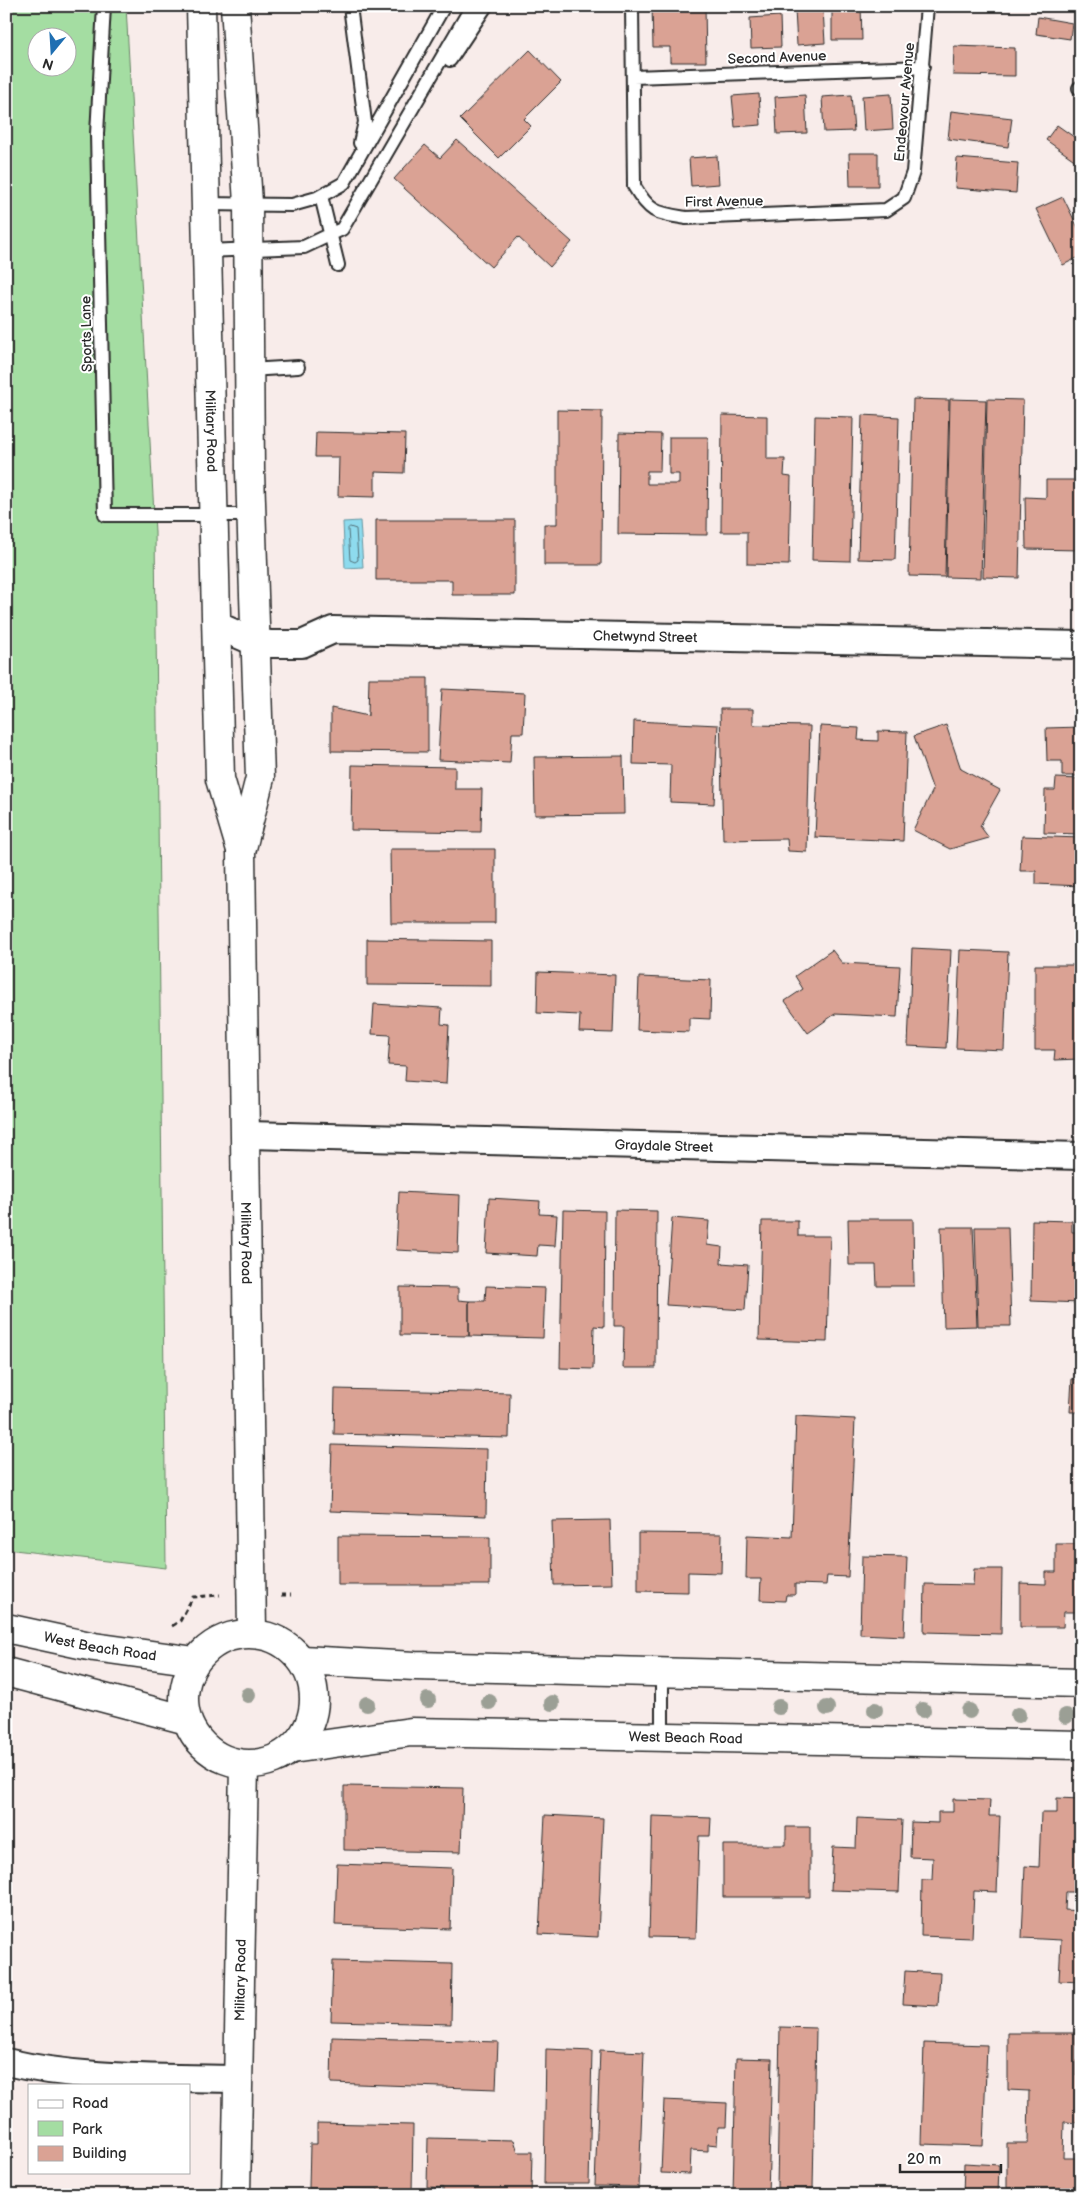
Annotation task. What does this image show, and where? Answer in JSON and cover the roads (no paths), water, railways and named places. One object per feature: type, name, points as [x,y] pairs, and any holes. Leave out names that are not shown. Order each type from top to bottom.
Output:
[{"type":"street","name":"Military Road","points":[[201,6],[220,779],[241,852],[252,1633]]},
{"type":"street","name":"Military Road","points":[[236,6],[248,203],[252,515],[260,778],[241,852]]},
{"type":"street","name":"Chetwynd Street","points":[[216,625],[257,643],[302,644],[333,630],[1081,645]]},
{"type":"street","name":"Graydale Street","points":[[246,1135],[1081,1156]]},
{"type":"street","name":"West Beach Road","points":[[6,1628],[94,1647],[194,1661]]},
{"type":"street","points":[[252,1633],[271,1637],[288,1646],[302,1660],[312,1677],[315,1697],[312,1716],[305,1734],[292,1749],[277,1758],[261,1764],[244,1765],[225,1760],[209,1751],[195,1737],[187,1720],[184,1693],[186,1680],[194,1661],[210,1646],[230,1636],[252,1633]]},
{"type":"street","points":[[302,1660],[414,1666],[1081,1683]]},
{"type":"street","points":[[6,1672],[187,1720]]},
{"type":"street","name":"West Beach Road","points":[[292,1749],[411,1732],[1081,1745]]},
{"type":"street","name":"Military Road","points":[[236,2195],[244,1765]]},
{"type":"street","points":[[6,2062],[37,2069],[105,2076],[238,2079]]},
{"type":"lane","name":"Sports Lane","points":[[104,6],[97,134],[105,515],[252,515]]},
{"type":"lane","points":[[350,6],[365,122],[357,157]]},
{"type":"lane","points":[[205,204],[292,205],[321,196],[344,183],[444,6]]},
{"type":"lane","points":[[206,251],[304,247],[342,229],[472,6]]},
{"type":"lane","points":[[396,139],[486,6]]},
{"type":"lane","name":"First Avenue","points":[[632,6],[634,186],[645,205],[662,214],[686,218],[886,210],[904,198]]},
{"type":"lane","name":"Endeavour Avenue","points":[[904,198],[913,172],[927,6]]},
{"type":"lane","name":"Second Avenue","points":[[633,77],[923,67]]},
{"type":"lane","points":[[321,196],[338,265]]},
{"type":"lane","points":[[249,370],[298,367]]},
{"type":"lane","points":[[662,1672],[662,1737]]},
{"type":"water","points":[[360,521],[363,567],[345,568],[343,522]]}]
